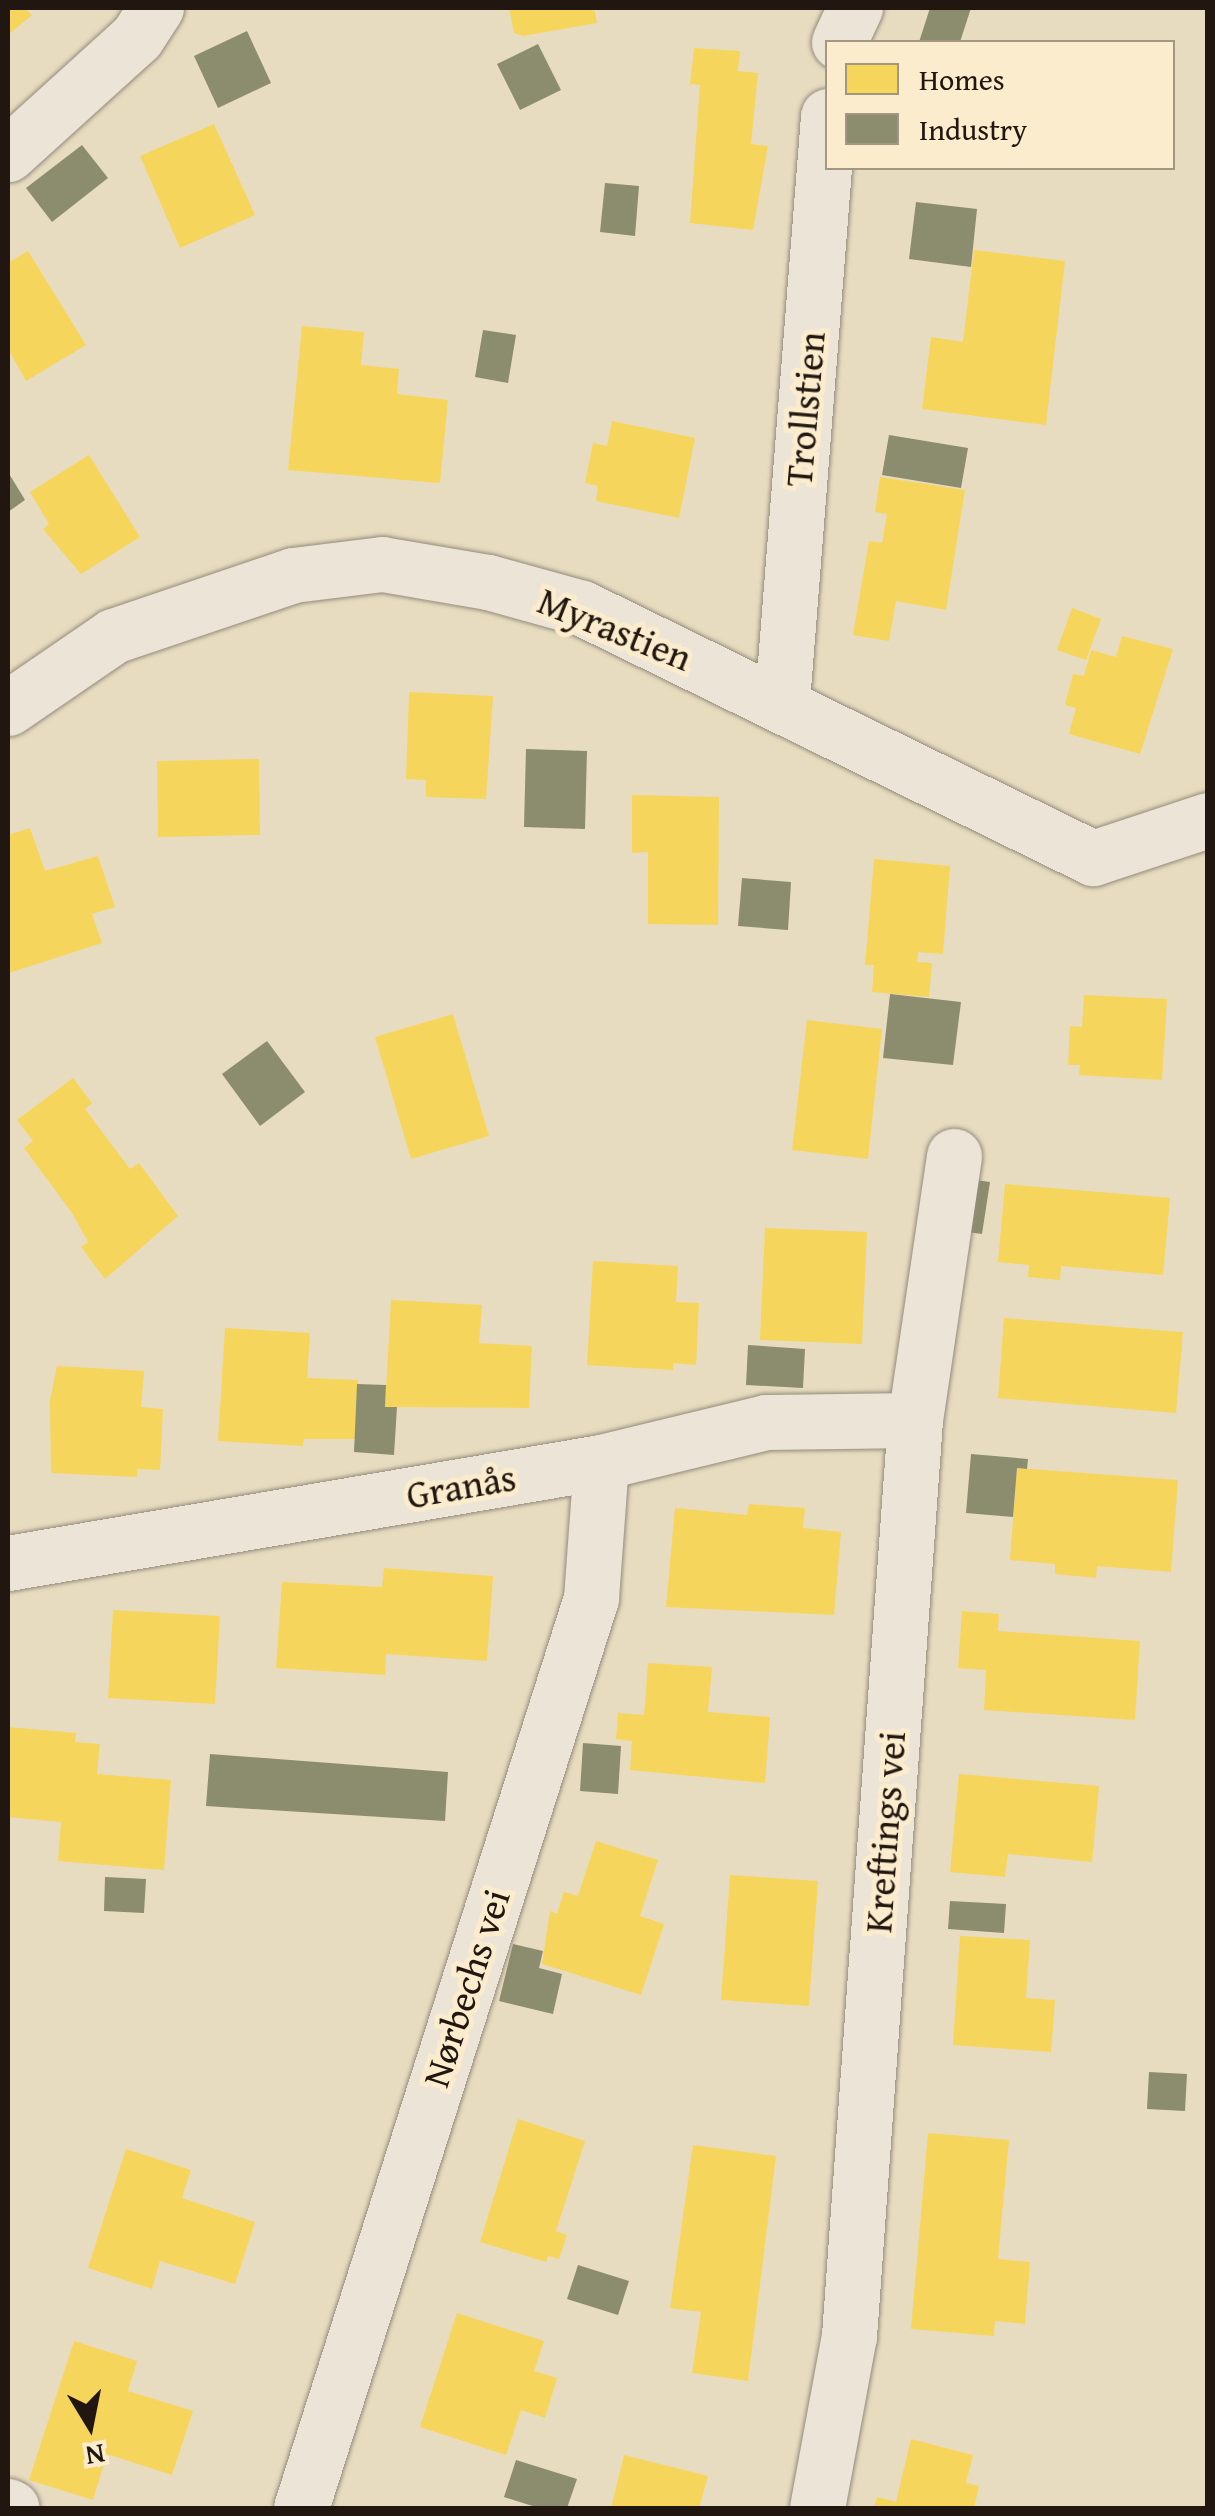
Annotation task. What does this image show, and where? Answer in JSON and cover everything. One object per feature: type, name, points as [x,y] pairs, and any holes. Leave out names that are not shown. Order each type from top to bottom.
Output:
[{"type":"street","points":[[8,154],[138,37],[156,8]]},
{"type":"street","points":[[839,40],[855,8]]},
{"type":"street","name":"Trollstien","points":[[782,701],[825,154]]},
{"type":"street","name":"Myrastien","points":[[8,708],[39,680],[130,630],[293,575],[382,564],[488,582],[582,608],[782,701],[1093,858],[1208,820]]},
{"type":"street","name":"Kreftings vei","points":[[817,2508],[849,2336],[915,1420],[954,1156]]},
{"type":"street","name":"Granås","points":[[8,1564],[601,1462],[766,1422],[915,1420]]},
{"type":"street","name":"Nørbechs vei","points":[[301,2508],[591,1598],[601,1462]]},
{"type":"building: Homes","points":[[8,8],[25,8],[32,15],[8,35]]},
{"type":"building: Homes","points":[[509,8],[594,8],[597,23],[523,36],[514,33]]},
{"type":"building: Homes","points":[[694,48],[740,51],[738,71],[758,73],[751,144],[768,146],[753,230],[690,223],[700,85],[690,84]]},
{"type":"building: Homes","points":[[214,124],[255,215],[180,248],[140,156]]},
{"type":"building: Homes","points":[[974,250],[1065,261],[1046,425],[922,409],[931,337],[963,342]]},
{"type":"building: Homes","points":[[28,251],[86,345],[26,381],[8,349],[8,263]]},
{"type":"building: Homes","points":[[302,326],[364,332],[361,365],[399,369],[397,394],[448,400],[440,483],[288,470]]},
{"type":"building: Homes","points":[[612,421],[695,438],[679,518],[596,501],[598,486],[585,483],[593,443],[607,446]]},
{"type":"building: Homes","points":[[89,455],[140,537],[81,574],[43,529],[49,524],[30,492]]},
{"type":"building: Homes","points":[[880,477],[965,490],[946,610],[896,601],[889,641],[853,635],[869,541],[882,543],[887,514],[875,512]]},
{"type":"building: Homes","points":[[1072,608],[1101,619],[1086,660],[1057,650]]},
{"type":"building: Homes","points":[[1122,636],[1173,649],[1140,754],[1069,734],[1076,708],[1065,705],[1073,674],[1084,676],[1091,650],[1116,657]]},
{"type":"building: Homes","points":[[409,692],[493,696],[486,799],[426,797],[426,780],[406,779]]},
{"type":"building: Homes","points":[[259,759],[260,835],[158,837],[157,761]]},
{"type":"building: Homes","points":[[632,795],[719,797],[718,925],[648,924],[648,852],[632,853]]},
{"type":"building: Homes","points":[[30,828],[45,871],[98,856],[115,907],[92,914],[102,943],[9,973],[8,835]]},
{"type":"building: Homes","points":[[874,859],[950,866],[943,954],[918,952],[917,962],[932,963],[929,997],[872,992],[874,965],[865,965]]},
{"type":"building: Homes","points":[[1084,995],[1167,999],[1162,1080],[1079,1075],[1080,1065],[1068,1065],[1070,1026],[1082,1027]]},
{"type":"building: Homes","points":[[453,1014],[489,1136],[411,1159],[375,1037]]},
{"type":"building: Homes","points":[[807,1020],[882,1029],[868,1159],[792,1150]]},
{"type":"building: Homes","points":[[73,1078],[92,1103],[85,1109],[130,1169],[139,1163],[178,1216],[105,1279],[81,1247],[88,1242],[72,1213],[24,1148],[33,1141],[17,1120]]},
{"type":"building: Homes","points":[[1005,1184],[1170,1198],[1163,1275],[1061,1266],[1060,1280],[1028,1277],[1029,1265],[998,1262]]},
{"type":"building: Homes","points":[[765,1228],[867,1232],[862,1344],[760,1340]]},
{"type":"building: Homes","points":[[593,1261],[678,1266],[676,1302],[699,1303],[696,1365],[673,1363],[673,1370],[587,1365]]},
{"type":"building: Homes","points":[[391,1300],[482,1305],[479,1343],[532,1346],[529,1408],[385,1407]]},
{"type":"building: Homes","points":[[1004,1318],[1183,1332],[1176,1413],[998,1398]]},
{"type":"building: Homes","points":[[225,1328],[310,1333],[307,1378],[358,1380],[355,1439],[304,1439],[303,1446],[218,1441]]},
{"type":"building: Homes","points":[[57,1366],[144,1371],[141,1407],[163,1409],[160,1470],[137,1469],[137,1477],[51,1473],[50,1400]]},
{"type":"building: Homes","points":[[1017,1468],[1178,1480],[1171,1572],[1097,1566],[1096,1578],[1055,1574],[1055,1564],[1010,1560]]},
{"type":"building: Homes","points":[[749,1504],[805,1508],[803,1528],[841,1532],[834,1615],[666,1607],[675,1508],[747,1515]]},
{"type":"building: Homes","points":[[384,1568],[493,1576],[487,1661],[386,1654],[385,1675],[276,1668],[282,1582],[382,1587]]},
{"type":"building: Homes","points":[[113,1610],[220,1616],[215,1704],[108,1698]]},
{"type":"building: Homes","points":[[962,1611],[999,1614],[998,1631],[1140,1641],[1135,1720],[984,1710],[986,1670],[958,1668]]},
{"type":"building: Homes","points":[[648,1663],[712,1667],[708,1712],[770,1717],[765,1783],[630,1770],[632,1741],[616,1739],[618,1713],[644,1715]]},
{"type":"building: Homes","points":[[8,1727],[76,1733],[75,1742],[100,1744],[97,1774],[171,1780],[164,1870],[58,1861],[61,1822],[8,1817]]},
{"type":"building: Homes","points":[[959,1774],[1099,1786],[1092,1862],[1008,1854],[1005,1877],[950,1872]]},
{"type":"building: Homes","points":[[596,1841],[658,1860],[640,1916],[664,1924],[641,1995],[542,1964],[550,1911],[557,1914],[564,1892],[578,1896]]},
{"type":"building: Homes","points":[[730,1875],[818,1881],[809,2006],[721,2000]]},
{"type":"building: Homes","points":[[960,1936],[1030,1940],[1026,1998],[1055,2000],[1051,2052],[953,2045]]},
{"type":"building: Homes","points":[[518,2119],[585,2141],[556,2231],[567,2235],[559,2259],[548,2256],[546,2262],[480,2242]]},
{"type":"building: Homes","points":[[928,2133],[1009,2140],[998,2259],[1030,2262],[1025,2324],[995,2321],[994,2336],[911,2329]]},
{"type":"building: Homes","points":[[693,2145],[776,2156],[748,2381],[692,2373],[701,2312],[670,2308]]},
{"type":"building: Homes","points":[[126,2149],[191,2170],[182,2198],[255,2222],[235,2284],[160,2261],[152,2289],[88,2268]]},
{"type":"building: Homes","points":[[457,2313],[544,2341],[534,2371],[557,2378],[545,2418],[521,2410],[506,2455],[420,2427]]},
{"type":"building: Homes","points":[[74,2341],[137,2361],[128,2391],[193,2411],[172,2475],[107,2454],[93,2500],[29,2480]]},
{"type":"building: Homes","points":[[911,2439],[973,2455],[966,2483],[979,2486],[974,2508],[874,2508],[877,2497],[896,2502]]},
{"type":"building: Homes","points":[[624,2455],[708,2476],[699,2508],[611,2508]]},
{"type":"building: Industry","points":[[930,8],[971,8],[961,40],[920,40]]},
{"type":"building: Industry","points":[[247,31],[271,83],[218,108],[194,56]]},
{"type":"building: Industry","points":[[538,44],[561,90],[520,110],[497,64]]},
{"type":"building: Industry","points":[[82,145],[108,178],[52,222],[26,188]]},
{"type":"building: Industry","points":[[605,183],[639,186],[635,236],[600,232]]},
{"type":"building: Industry","points":[[916,202],[977,209],[971,267],[909,259]]},
{"type":"building: Industry","points":[[483,330],[516,335],[508,383],[475,377]]},
{"type":"building: Industry","points":[[889,435],[968,448],[961,488],[882,475]]},
{"type":"building: Industry","points":[[8,472],[25,500],[8,512]]},
{"type":"building: Industry","points":[[526,749],[587,751],[585,829],[524,827]]},
{"type":"building: Industry","points":[[742,878],[791,882],[788,930],[738,926]]},
{"type":"building: Industry","points":[[890,994],[961,1002],[953,1065],[883,1058]]},
{"type":"building: Industry","points":[[267,1041],[305,1092],[260,1126],[222,1074]]},
{"type":"building: Industry","points":[[961,1178],[990,1182],[982,1234],[953,1230]]},
{"type":"building: Industry","points":[[748,1345],[805,1349],[803,1388],[746,1385]]},
{"type":"building: Industry","points":[[357,1384],[386,1385],[385,1407],[397,1407],[394,1455],[354,1452]]},
{"type":"building: Industry","points":[[971,1454],[1028,1459],[1027,1469],[1017,1468],[1013,1517],[966,1513]]},
{"type":"building: Industry","points":[[583,1743],[621,1746],[618,1794],[580,1791]]},
{"type":"building: Industry","points":[[210,1754],[448,1772],[445,1821],[206,1806]]},
{"type":"building: Industry","points":[[105,1877],[146,1879],[144,1913],[104,1911]]},
{"type":"building: Industry","points":[[950,1901],[1006,1904],[1004,1933],[948,1929]]},
{"type":"building: Industry","points":[[513,1944],[543,1951],[539,1968],[562,1974],[553,2014],[499,2001]]},
{"type":"building: Industry","points":[[1149,2072],[1187,2074],[1185,2111],[1147,2109]]},
{"type":"building: Industry","points":[[578,2265],[629,2281],[618,2315],[567,2299]]},
{"type":"building: Industry","points":[[516,2460],[577,2479],[567,2508],[539,2508],[504,2497]]}]
